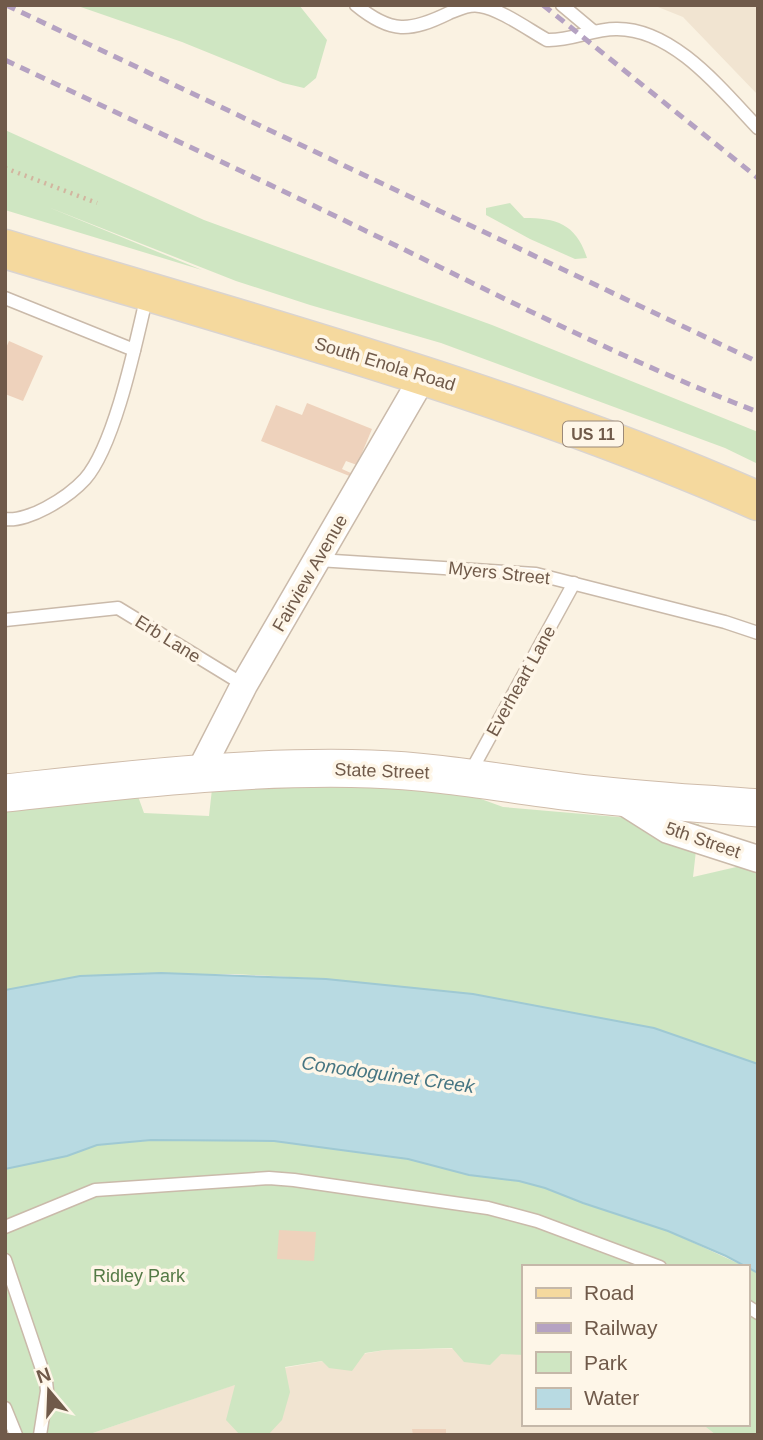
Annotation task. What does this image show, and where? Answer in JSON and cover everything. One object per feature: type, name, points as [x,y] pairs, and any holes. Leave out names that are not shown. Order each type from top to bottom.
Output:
[{"type":"main road","name":"South Enola Road","points":[[5,249],[424,376],[560,421],[678,466],[758,501]]},
{"type":"main road","name":"State Street","points":[[5,793],[199,773],[368,768],[429,771],[615,796],[758,808]]},
{"type":"street","name":"Fairview Avenue","points":[[199,773],[244,685],[424,376]]},
{"type":"street","name":"5th Street","points":[[615,796],[668,831],[758,859]]},
{"type":"lane","points":[[356,5],[380,23],[393,27],[416,26],[468,6],[482,6],[547,40],[559,40],[593,30],[637,31],[664,42],[690,60],[758,128]]},
{"type":"lane","points":[[562,5],[593,30]]},
{"type":"lane","points":[[5,519],[11,520],[39,512],[65,498],[86,478],[101,453],[134,350],[148,292]]},
{"type":"lane","points":[[5,298],[134,350]]},
{"type":"lane","name":"Myers Street","points":[[318,560],[536,573],[758,633]]},
{"type":"lane","name":"Everheart Lane","points":[[467,778],[574,583]]},
{"type":"lane","name":"Erb Lane","points":[[5,620],[118,608],[244,685]]},
{"type":"lane","points":[[5,1227],[95,1190],[249,1178],[281,1179],[488,1208],[537,1221],[655,1265]]},
{"type":"lane","points":[[5,1260],[46,1381],[40,1435]]},
{"type":"lane","points":[[5,1408],[16,1435]]},
{"type":"path","points":[[5,168],[97,203]]},
{"type":"shaded area","points":[[653,5],[758,5],[758,95],[683,17]]},
{"type":"shaded area","points":[[483,1348],[522,1355],[522,1426],[705,1426],[716,1435],[87,1435],[284,1368],[385,1350]]},
{"type":"green space","points":[[75,5],[299,5],[327,40],[316,78],[304,88],[283,83],[182,42]]},
{"type":"green space","points":[[5,130],[204,220],[492,325],[758,432],[758,464],[725,448],[441,343],[236,281],[48,207],[202,270],[5,210]]},
{"type":"green space","points":[[510,203],[524,218],[546,219],[571,230],[587,258],[575,259],[486,215],[486,208]]},
{"type":"green space","points":[[213,780],[429,780],[503,807],[699,824],[693,877],[758,862],[758,1064],[654,1028],[473,994],[326,979],[234,974],[80,976],[5,990],[5,801],[135,788],[144,813],[209,816]]},
{"type":"green space","name":"Ridley Park","points":[[151,1140],[274,1141],[408,1159],[469,1175],[519,1181],[668,1231],[742,1265],[522,1265],[522,1355],[501,1354],[490,1365],[464,1362],[452,1348],[385,1350],[365,1353],[352,1371],[329,1368],[322,1361],[285,1367],[290,1392],[282,1420],[268,1435],[240,1435],[226,1420],[235,1385],[87,1435],[5,1435],[5,1169],[67,1156],[97,1145]]},
{"type":"green space","points":[[749,1269],[758,1273],[758,1435],[716,1435],[705,1426],[749,1426]]},
{"type":"water","name":"Conodoguinet Creek","points":[[161,973],[326,979],[473,994],[654,1028],[758,1064],[758,1273],[749,1268],[749,1265],[743,1265],[668,1231],[545,1188],[519,1181],[469,1175],[408,1159],[274,1141],[151,1140],[97,1145],[67,1156],[5,1169],[5,990],[80,976]]},
{"type":"building","points":[[9,341],[43,356],[23,401],[5,394],[5,350]]},
{"type":"building","points":[[307,403],[372,429],[357,465],[346,461],[342,469],[353,474],[352,477],[261,441],[276,405],[302,415]]},
{"type":"building","points":[[279,1230],[316,1232],[314,1261],[277,1259]]},
{"type":"building","points":[[412,1429],[446,1429],[446,1435],[413,1435]]},
{"type":"railway","points":[[6,5],[758,362]]},
{"type":"railway","points":[[543,5],[758,178]]},
{"type":"railway","points":[[5,60],[608,348],[758,412]]}]
